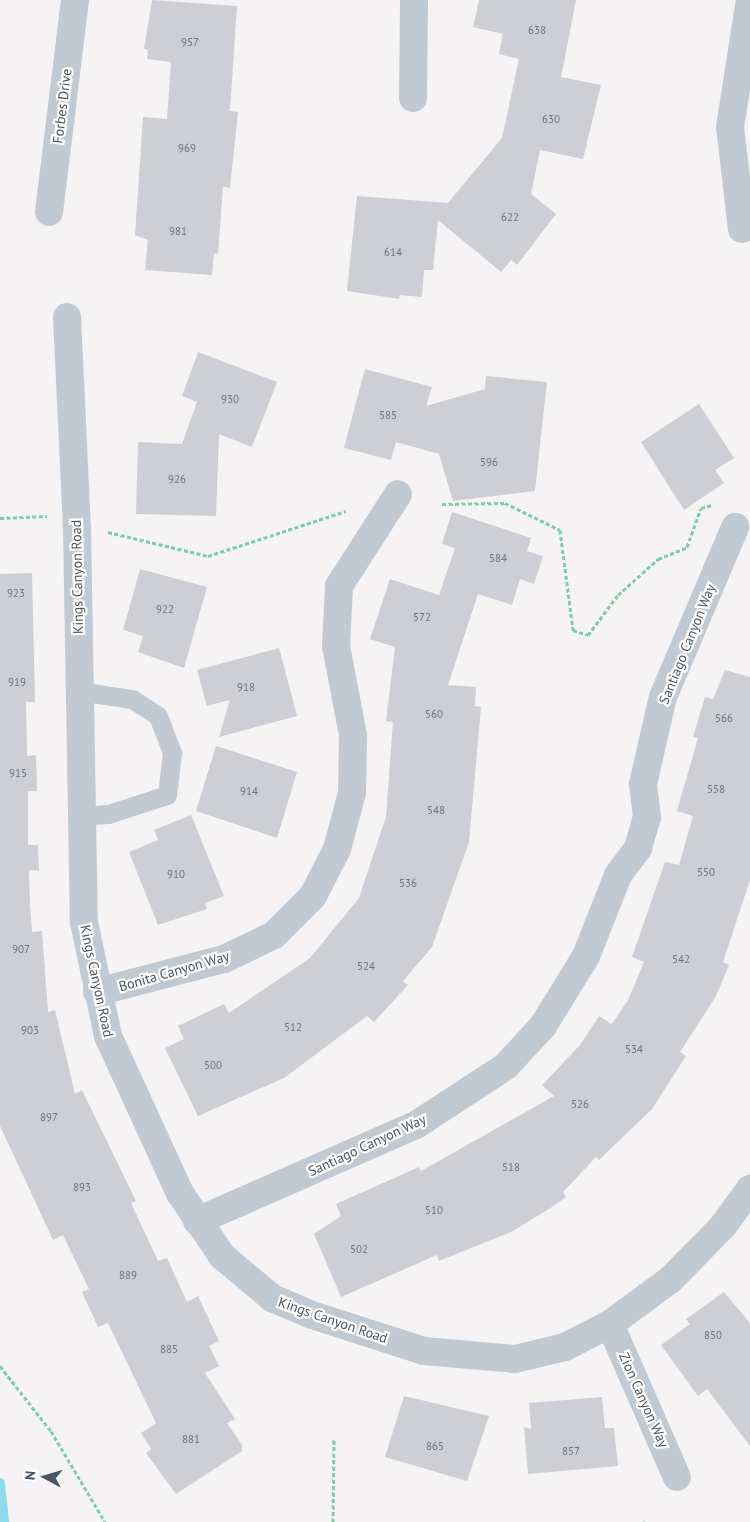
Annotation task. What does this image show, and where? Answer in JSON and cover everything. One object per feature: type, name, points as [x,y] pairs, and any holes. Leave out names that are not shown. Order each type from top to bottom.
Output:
[{"type":"street","name":"Forbes Drive","points":[[48,212],[76,0]]},
{"type":"street","points":[[413,98],[414,0]]},
{"type":"street","points":[[742,229],[730,127],[750,0]]},
{"type":"street","name":"Kings Canyon Road","points":[[67,317],[77,528],[78,691],[84,922],[97,992],[108,1036],[197,1221],[222,1256],[272,1298],[424,1351],[516,1359],[565,1347],[610,1324],[670,1280],[723,1226],[750,1189]]},
{"type":"street","name":"Bonita Canyon Way","points":[[97,992],[224,959],[274,934],[313,896],[337,849],[352,793],[354,735],[336,646],[339,586],[398,494]]},
{"type":"street","name":"Santiago Canyon Way","points":[[197,1221],[416,1125],[506,1066],[543,1026],[586,956],[618,875],[638,848],[646,817],[643,784],[663,697],[735,527]]},
{"type":"street","name":"Zion Canyon Way","points":[[610,1324],[677,1477]]},
{"type":"lane","points":[[78,691],[132,699],[158,716],[172,752],[167,795],[108,814],[81,816]]},
{"type":"path","points":[[442,504],[505,503],[560,530],[573,630],[588,635],[618,595],[658,559],[687,547],[701,508],[718,503]]},
{"type":"path","points":[[0,518],[45,516],[77,528],[208,556],[346,510]]},
{"type":"path","points":[[0,1366],[50,1431],[105,1522]]},
{"type":"path","points":[[332,1522],[334,1438]]},
{"type":"building","points":[[152,0],[237,6],[230,111],[238,112],[230,188],[223,187],[218,254],[214,253],[212,275],[145,270],[148,240],[135,235],[143,117],[167,119],[171,62],[147,59],[148,50],[144,49]]},
{"type":"building","points":[[479,0],[576,0],[561,77],[601,85],[583,159],[540,150],[531,194],[556,214],[517,265],[511,260],[501,272],[438,220],[433,270],[424,270],[422,297],[400,295],[399,299],[347,291],[357,196],[448,203],[502,138],[519,59],[499,54],[503,34],[473,27]]},
{"type":"building","points":[[198,352],[277,382],[252,447],[219,434],[216,516],[136,514],[138,442],[182,444],[197,402],[182,396]]},
{"type":"building","points":[[365,369],[432,387],[426,406],[485,389],[486,376],[547,382],[535,491],[453,501],[439,454],[396,442],[391,460],[344,448]]},
{"type":"building","points":[[699,404],[734,458],[715,470],[724,483],[684,510],[641,442]]},
{"type":"building","points":[[452,512],[531,538],[527,551],[543,556],[534,584],[520,579],[512,605],[478,594],[448,685],[476,687],[475,706],[481,707],[469,842],[432,947],[403,981],[408,985],[374,1022],[367,1016],[284,1078],[198,1116],[165,1048],[184,1039],[178,1026],[224,1004],[229,1013],[310,958],[359,898],[386,817],[393,722],[386,721],[395,647],[370,639],[390,579],[439,595],[455,548],[442,544]]},
{"type":"building","points":[[140,569],[207,587],[184,668],[138,652],[143,636],[123,630]]},
{"type":"building","points":[[32,573],[35,702],[26,702],[27,756],[36,755],[37,791],[28,791],[28,845],[38,845],[39,871],[29,870],[30,904],[32,932],[42,931],[48,1012],[55,1010],[75,1094],[82,1090],[136,1201],[131,1203],[158,1261],[167,1258],[187,1302],[198,1296],[219,1341],[209,1346],[219,1366],[205,1373],[235,1419],[227,1423],[242,1445],[242,1451],[176,1494],[146,1453],[151,1449],[141,1433],[156,1423],[108,1323],[98,1327],[82,1292],[89,1289],[63,1235],[53,1240],[0,1126],[0,574]]},
{"type":"building","points":[[279,648],[297,716],[219,737],[230,700],[207,706],[197,670]]},
{"type":"building","points":[[725,670],[750,677],[750,880],[723,962],[729,965],[716,996],[680,1052],[686,1056],[652,1109],[599,1160],[596,1157],[563,1192],[566,1197],[552,1207],[513,1231],[439,1261],[437,1255],[341,1297],[314,1234],[341,1216],[336,1204],[419,1167],[421,1171],[554,1096],[542,1085],[580,1045],[599,1016],[612,1024],[628,1000],[644,962],[632,957],[665,862],[679,865],[693,816],[677,811],[698,738],[693,737],[705,697],[713,699]]},
{"type":"building","points":[[216,746],[297,772],[277,838],[196,811]]},
{"type":"building","points":[[191,815],[224,896],[205,903],[207,909],[158,925],[129,852],[158,840],[154,830]]},
{"type":"building","points":[[724,1292],[750,1323],[750,1446],[707,1389],[698,1396],[661,1345],[690,1324],[686,1319]]},
{"type":"building","points":[[404,1396],[489,1416],[467,1481],[385,1457]]},
{"type":"building","points":[[602,1397],[605,1428],[614,1428],[618,1466],[528,1474],[524,1427],[531,1429],[529,1403]]},
{"type":"waterway","points":[[0,1483],[4,1522]]}]
